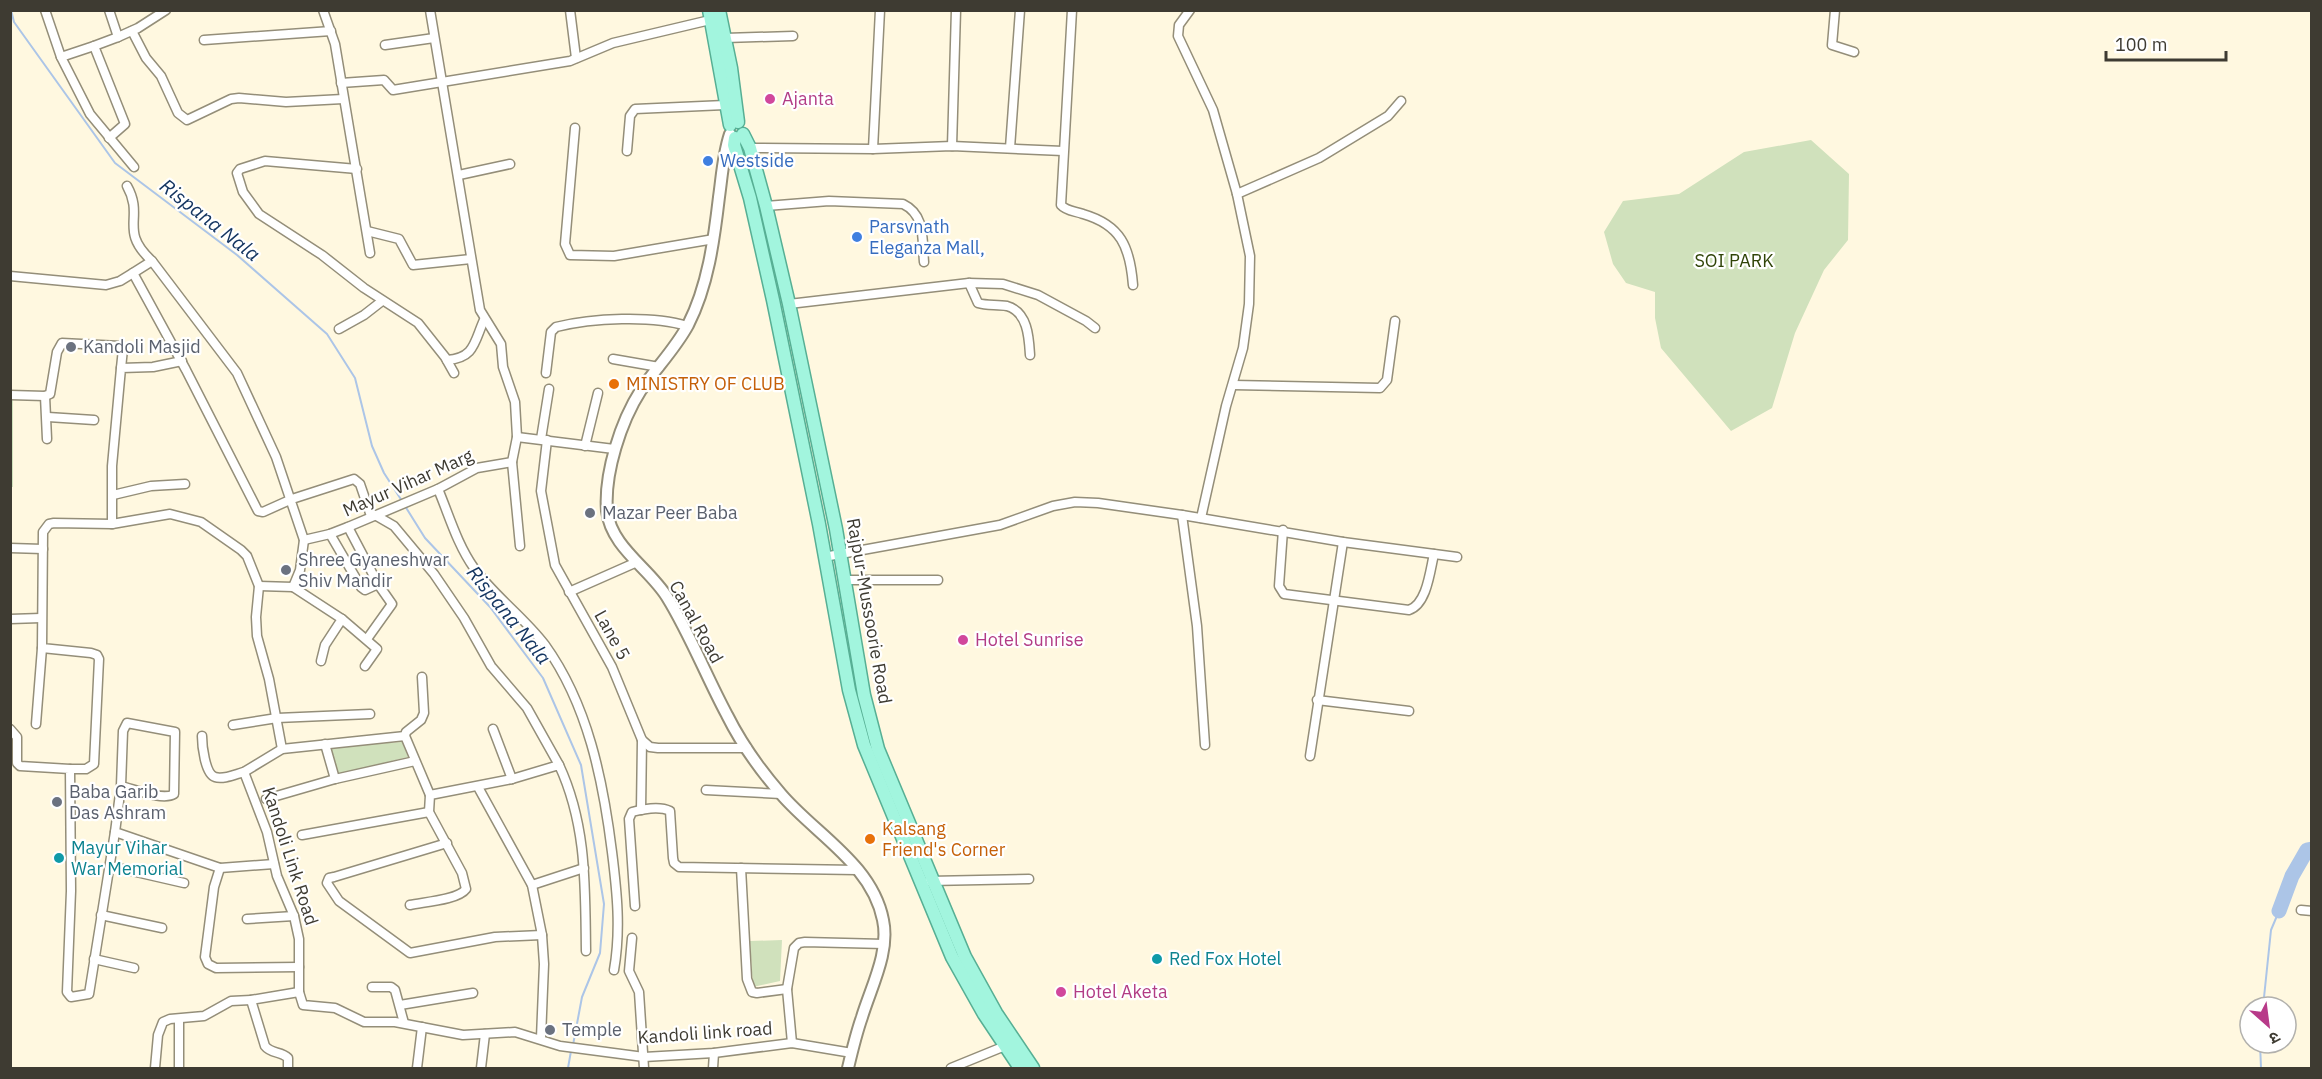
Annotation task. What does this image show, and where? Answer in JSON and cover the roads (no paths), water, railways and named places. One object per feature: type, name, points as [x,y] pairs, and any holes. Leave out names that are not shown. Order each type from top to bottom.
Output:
[{"type":"main road","name":"Rajpur-Mussoorie Road","points":[[713,14],[725,38],[735,131],[734,145],[750,198],[776,311],[849,690],[864,745],[926,881],[965,957],[996,1013],[1033,1068]]},
{"type":"main road","name":"Rajpur-Mussoorie Road","points":[[713,14],[725,105],[735,131],[750,148],[789,304],[840,554],[864,695],[878,749],[952,957],[984,1014],[1020,1068]]},
{"type":"street","points":[[45,10],[61,57],[90,114],[134,167]]},
{"type":"street","points":[[109,10],[118,37]]},
{"type":"street","points":[[61,57],[132,31],[166,10]]},
{"type":"street","points":[[323,10],[331,31],[370,253]]},
{"type":"street","points":[[430,10],[480,310],[484,320],[501,344],[503,367],[511,385],[517,410],[517,437],[512,462],[520,546]]},
{"type":"street","points":[[570,10],[576,58]]},
{"type":"street","points":[[873,149],[880,10]]},
{"type":"street","points":[[952,146],[956,10]]},
{"type":"street","points":[[1010,148],[1020,10]]},
{"type":"street","points":[[1072,10],[1063,151],[1062,207],[1095,217],[1118,233],[1130,256],[1133,285]]},
{"type":"street","points":[[1190,10],[1179,25],[1178,36],[1213,110],[1237,194],[1250,256],[1249,304],[1243,348],[1226,406],[1201,518]]},
{"type":"street","points":[[1835,10],[1832,45],[1854,52]]},
{"type":"street","points":[[341,84],[384,80],[393,90],[576,58],[613,43],[713,14]]},
{"type":"street","points":[[132,31],[146,58],[161,76],[178,113],[187,120],[231,99],[286,102],[343,99]]},
{"type":"street","points":[[204,40],[331,31]]},
{"type":"street","points":[[725,38],[793,36]]},
{"type":"street","points":[[385,45],[434,38]]},
{"type":"street","points":[[94,46],[125,124],[109,138]]},
{"type":"street","points":[[1237,194],[1319,158],[1388,116],[1401,102]]},
{"type":"street","points":[[627,151],[630,116],[635,109],[725,105]]},
{"type":"street","points":[[575,129],[565,244],[570,255],[614,255],[714,240]]},
{"type":"street","name":"Canal Road","points":[[735,131],[725,150],[714,240],[700,294],[687,326],[640,391],[614,449],[608,496],[610,522],[618,539],[666,595],[728,718],[747,748],[781,794],[827,836],[871,889],[883,918],[884,944],[848,1068]]},
{"type":"street","points":[[750,148],[873,149],[952,146],[1063,151]]},
{"type":"street","points":[[357,169],[265,161],[240,169],[237,173],[243,192],[259,214],[322,255],[382,301],[417,323],[447,360],[454,373]]},
{"type":"street","points":[[459,175],[510,164]]},
{"type":"street","points":[[127,186],[133,196],[134,237],[140,249],[152,261],[237,372],[276,457],[304,540],[301,564],[293,587]]},
{"type":"street","points":[[766,206],[829,201],[903,204],[912,208],[921,222],[924,262]]},
{"type":"street","points":[[367,231],[399,239],[413,265],[471,259]]},
{"type":"street","points":[[10,276],[106,285],[120,281],[152,261]]},
{"type":"street","points":[[133,273],[182,361],[258,511],[263,512],[292,499],[354,479],[360,484],[375,515],[394,526],[434,574],[464,618],[491,666],[527,708],[559,765],[573,796],[584,868],[586,951]]},
{"type":"street","points":[[789,304],[969,283],[1003,284],[1024,289],[1056,304],[1095,328]]},
{"type":"street","points":[[969,283],[978,303],[1007,306],[1018,315],[1029,334],[1030,355]]},
{"type":"street","points":[[339,329],[364,315],[382,301]]},
{"type":"street","points":[[447,360],[465,357],[470,352],[484,320]]},
{"type":"street","points":[[546,373],[552,332],[556,327],[632,320],[671,321],[687,326]]},
{"type":"street","points":[[1233,384],[1380,388],[1387,380],[1395,321]]},
{"type":"street","points":[[10,396],[45,396],[51,392],[57,352],[62,343],[120,346],[123,349],[112,466],[112,524]]},
{"type":"street","points":[[613,359],[659,367]]},
{"type":"street","points":[[121,368],[153,367],[182,361]]},
{"type":"street","name":"Lane 5","points":[[549,389],[541,491],[555,565],[612,667],[642,740]]},
{"type":"street","points":[[585,446],[598,393]]},
{"type":"street","points":[[45,396],[48,439]]},
{"type":"street","points":[[48,417],[94,420]]},
{"type":"street","points":[[517,437],[614,449]]},
{"type":"street","name":"Mayur Vihar Marg","points":[[304,540],[348,527],[438,489],[477,468],[512,462]]},
{"type":"street","points":[[113,495],[151,486],[185,484]]},
{"type":"street","points":[[438,489],[465,555],[475,570],[544,645],[569,687],[583,721],[602,785],[616,881],[618,940],[614,970]]},
{"type":"street","points":[[824,557],[1000,525],[1053,506],[1075,502],[1182,514],[1343,542],[1457,557]]},
{"type":"street","points":[[36,724],[42,648],[43,532],[49,524],[54,523],[112,524],[170,514],[201,522],[247,556],[259,586],[257,636],[277,718],[282,749]]},
{"type":"street","points":[[1182,514],[1197,626],[1205,745]]},
{"type":"street","points":[[348,527],[378,584],[392,604],[367,639]]},
{"type":"street","points":[[1283,530],[1279,586],[1284,594],[1403,611],[1414,609],[1421,601],[1434,554]]},
{"type":"street","points":[[330,534],[361,587],[365,590],[378,584]]},
{"type":"street","points":[[1310,756],[1343,542]]},
{"type":"street","points":[[10,548],[43,549]]},
{"type":"street","points":[[569,592],[637,562]]},
{"type":"street","points":[[845,582],[849,580],[938,580]]},
{"type":"street","points":[[259,586],[293,587],[342,619],[377,649],[365,666]]},
{"type":"street","points":[[10,620],[41,618]]},
{"type":"street","points":[[321,661],[325,645],[342,619]]},
{"type":"street","points":[[10,729],[17,737],[17,763],[20,766],[70,770],[86,769],[94,764],[99,659],[91,652],[42,648]]},
{"type":"street","points":[[410,905],[454,897],[465,891],[466,886],[447,843],[429,812],[430,795],[405,736],[406,732],[421,720],[424,713],[422,677]]},
{"type":"street","points":[[1317,700],[1408,711]]},
{"type":"street","points":[[233,725],[277,718],[370,714]]},
{"type":"street","points":[[70,770],[69,996],[89,994],[116,832],[121,786],[123,731],[127,723],[175,732],[174,794],[171,797],[163,796],[121,786]]},
{"type":"street","points":[[493,729],[512,779]]},
{"type":"street","points":[[202,736],[203,752],[214,777],[244,772]]},
{"type":"street","name":"Kandoli Link Road","points":[[299,992],[299,939],[294,916],[274,864],[267,831],[244,772],[282,749],[405,736]]},
{"type":"street","points":[[642,740],[650,747],[658,748],[747,748]]},
{"type":"street","points":[[641,810],[642,740]]},
{"type":"street","points":[[325,744],[335,779]]},
{"type":"street","points":[[266,799],[335,779],[415,761]]},
{"type":"street","points":[[430,795],[512,779],[559,765]]},
{"type":"street","points":[[155,1068],[160,1026],[166,1020],[204,1016],[231,1001],[299,992],[302,1003],[306,1005],[327,1005],[364,1022],[405,1023],[462,1035],[515,1032],[541,1038],[544,964],[542,935],[532,885],[477,787]]},
{"type":"street","points":[[706,790],[781,794]]},
{"type":"street","points":[[635,906],[629,819],[632,813],[641,810],[664,808],[670,811],[673,858],[676,865],[857,870]]},
{"type":"street","points":[[302,835],[429,812]]},
{"type":"street","points":[[116,832],[220,868],[274,864]]},
{"type":"street","points":[[447,843],[329,878],[327,883],[339,901],[410,953],[495,937],[542,935]]},
{"type":"street","points":[[110,866],[184,883]]},
{"type":"street","points":[[220,868],[214,887],[205,957],[208,964],[216,968],[299,967]]},
{"type":"street","points":[[532,885],[584,868]]},
{"type":"street","points":[[741,868],[747,979],[750,987],[752,992],[757,993],[787,989]]},
{"type":"street","points":[[926,881],[1029,879]]},
{"type":"street","points":[[2301,910],[2312,911]]},
{"type":"street","points":[[101,915],[162,928]]},
{"type":"street","points":[[247,919],[294,916]]},
{"type":"street","points":[[633,938],[629,970],[639,992],[644,1068]]},
{"type":"street","points":[[792,1043],[787,989],[794,948],[799,943],[884,944]]},
{"type":"street","points":[[94,959],[134,968]]},
{"type":"street","points":[[372,987],[391,987],[395,990],[405,1023]]},
{"type":"street","points":[[400,1005],[473,993]]},
{"type":"street","points":[[251,1000],[265,1046],[270,1051],[279,1052],[288,1058],[288,1068]]},
{"type":"street","points":[[179,1018],[179,1068]]},
{"type":"street","points":[[417,1068],[422,1027]]},
{"type":"street","points":[[482,1068],[485,1034]]},
{"type":"street","name":"Kandoli link road","points":[[541,1038],[560,1046],[587,1051],[644,1057],[714,1053],[792,1043],[852,1053]]},
{"type":"street","points":[[951,1068],[1005,1046]]},
{"type":"street","points":[[713,1068],[714,1053]]},
{"type":"waterway","name":"Rispana Nala","points":[[11,10],[14,22],[115,163],[237,255],[327,334],[355,378],[372,446],[384,473],[402,501]]},
{"type":"waterway","name":"Rispana Nala","points":[[405,506],[425,538],[490,607],[543,678],[581,765],[604,904],[600,953],[582,997],[573,1045]]},
{"type":"waterway","points":[[2279,911],[2292,876],[2307,850],[2312,849]]},
{"type":"waterway","points":[[2264,995],[2271,930],[2279,911]]},
{"type":"waterway","name":"Rispana Nala","points":[[568,1068],[571,1051]]},
{"type":"waterway","points":[[2260,1055],[2261,1068]]},
{"type":"place","name":"Ajanta","points":[[770,99]]},
{"type":"place","name":"Westside","points":[[708,161]]},
{"type":"place","name":"Parsvnath Eleganza Mall,","points":[[857,237]]},
{"type":"place","name":"Kandoli Masjid","points":[[71,347]]},
{"type":"place","name":"MINISTRY OF CLUB","points":[[614,384]]},
{"type":"place","name":"Mazar Peer Baba","points":[[590,513]]},
{"type":"place","name":"Shree Gyaneshwar Shiv Mandir","points":[[286,570]]},
{"type":"place","name":"Hotel Sunrise","points":[[963,640]]},
{"type":"place","name":"Baba Garib Das Ashram","points":[[57,802]]},
{"type":"place","name":"Kalsang Friend's Corner","points":[[870,839]]},
{"type":"place","name":"Mayur Vihar War Memorial","points":[[59,858]]},
{"type":"place","name":"Red Fox Hotel","points":[[1157,959]]},
{"type":"place","name":"Hotel Aketa","points":[[1061,992]]},
{"type":"place","name":"Temple","points":[[550,1030]]},
{"type":"park label","name":"SOI PARK","points":[[1734,261]]}]
